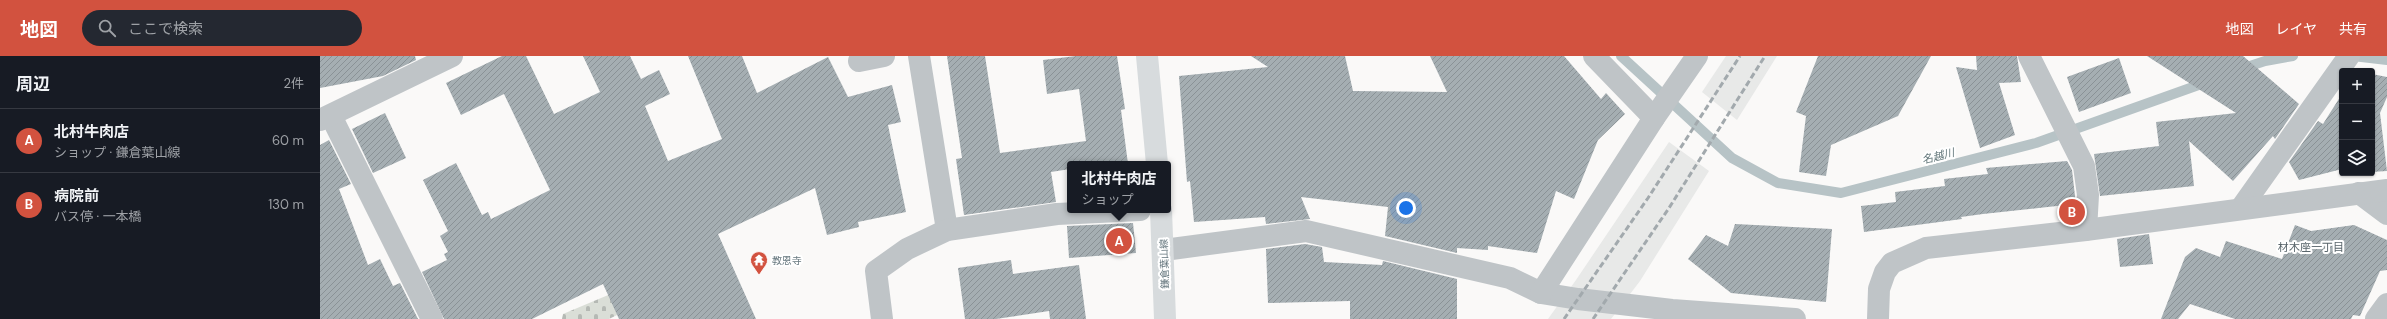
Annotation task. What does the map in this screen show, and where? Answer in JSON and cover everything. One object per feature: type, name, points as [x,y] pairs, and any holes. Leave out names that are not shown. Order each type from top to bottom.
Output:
[{"type":"main road","points":[[1147,56],[1157,161]]},
{"type":"main road","name":"鎌倉葉山線","points":[[1161,213],[1164,250],[1165,319]]},
{"type":"street","points":[[432,319],[325,118],[452,56]]},
{"type":"street","points":[[859,61],[884,56]]},
{"type":"street","points":[[919,56],[947,230]]},
{"type":"street","points":[[1594,56],[1654,118]]},
{"type":"street","points":[[1542,293],[1654,118],[1698,56]]},
{"type":"street","points":[[2029,56],[2084,166],[2088,195],[2086,230]]},
{"type":"street","points":[[2241,208],[2334,80],[2349,56]]},
{"type":"street","points":[[1872,318],[1885,272],[1892,263],[1926,248],[2086,230],[2241,208],[2387,190]]},
{"type":"street","points":[[2359,193],[2387,214]]},
{"type":"street","points":[[882,319],[876,271],[907,249],[947,230],[1057,214],[1078,213]]},
{"type":"street","points":[[1164,250],[1306,231],[1510,278],[1542,293],[1672,310],[1795,319]]},
{"type":"street","points":[[2376,319],[2387,304]]},
{"type":"shaded area","points":[[1726,56],[1777,56],[1737,120],[1702,92]]},
{"type":"shaded area","points":[[1669,142],[1709,171],[1640,281],[1611,319],[1548,319],[1576,280]]},
{"type":"green space","points":[[713,251],[718,265],[609,319],[562,319],[563,314]]},
{"type":"building","points":[[320,56],[415,56],[416,60],[383,76],[320,88]]},
{"type":"building","points":[[502,56],[526,56],[554,114],[600,92],[583,56],[630,56],[641,79],[659,70],[670,94],[645,106],[668,161],[722,139],[688,56],[742,56],[757,93],[828,57],[848,97],[892,85],[901,122],[888,125],[906,212],[858,222],[859,227],[827,235],[815,188],[718,234],[756,319],[619,319],[603,284],[532,319],[444,319],[422,272],[447,260],[444,254],[448,252],[440,236],[448,231],[423,180],[456,163],[482,215],[488,212],[491,219],[550,190],[504,94],[461,115],[446,83]]},
{"type":"building","points":[[947,56],[985,56],[1000,153],[1086,141],[1079,89],[1047,94],[1043,60],[1076,56],[1117,56],[1125,109],[1121,110],[1128,161],[1067,161],[1067,169],[1051,172],[1056,202],[964,215],[956,159],[962,158]]},
{"type":"building","points":[[1251,56],[1345,56],[1353,91],[1447,92],[1430,56],[1564,56],[1601,99],[1606,93],[1625,114],[1598,140],[1574,199],[1556,191],[1537,253],[1488,246],[1488,250],[1457,248],[1457,253],[1385,236],[1388,207],[1301,197],[1310,219],[1266,224],[1265,217],[1194,222],[1190,181],[1187,182],[1179,76],[1268,67]]},
{"type":"building","points":[[1818,56],[1931,56],[1898,116],[1831,145],[1826,176],[1799,172],[1806,116],[1796,112]]},
{"type":"building","points":[[1976,56],[2017,56],[2021,82],[1999,83],[2015,135],[1980,148],[1956,67],[1977,70]]},
{"type":"building","points":[[2147,56],[2243,56],[2299,104],[2275,139],[2273,136],[2233,181],[2189,141],[2194,186],[2100,196],[2094,154],[2159,146],[2156,122],[2236,113]]},
{"type":"building","points":[[2119,58],[2131,93],[2079,112],[2067,77]]},
{"type":"building","points":[[2375,75],[2387,77],[2387,97],[2380,113],[2387,171],[2375,172]]},
{"type":"building","points":[[2339,99],[2339,170],[2299,180],[2289,162],[2318,121],[2323,124]]},
{"type":"building","points":[[385,113],[406,158],[373,173],[352,129]]},
{"type":"building","points":[[329,140],[351,184],[339,189],[368,265],[380,259],[393,286],[400,283],[418,319],[320,319],[320,145]]},
{"type":"building","points":[[2067,161],[2072,170],[2075,199],[2071,199],[2075,201],[2075,204],[1983,214],[1961,217],[1962,219],[1864,232],[1861,206],[1896,202],[1895,192],[1945,186],[1944,179],[1988,174],[1986,168]]},
{"type":"building","points":[[1133,223],[1136,253],[1069,258],[1067,226]]},
{"type":"building","points":[[1735,224],[1832,229],[1826,302],[1731,293],[1688,259],[1706,235],[1728,246]]},
{"type":"building","points":[[2295,225],[2311,231],[2354,225],[2387,240],[2387,270],[2380,271],[2360,316],[2353,315],[2351,319],[2235,319],[2190,304],[2178,319],[2161,319],[2185,257],[2196,248],[2220,257],[2226,241],[2282,259]]},
{"type":"building","points":[[2149,234],[2153,264],[2120,267],[2117,239]]},
{"type":"building","points":[[1305,244],[1322,247],[1324,262],[1382,265],[1383,261],[1457,279],[1457,319],[1350,319],[1350,301],[1268,303],[1266,249]]},
{"type":"building","points":[[1011,260],[1013,274],[1079,265],[1086,319],[1050,319],[1049,311],[996,319],[965,319],[958,268]]},
{"type":"waterway","name":"名越川","points":[[1621,56],[1732,158],[1778,183],[1841,193],[2036,143],[2207,82]]},
{"type":"waterway","name":"名越川","points":[[2241,69],[2265,61],[2293,56]]},
{"type":"waterway","name":"名越川","points":[[2353,56],[2387,60]]},
{"type":"railway","points":[[1564,319],[1648,198],[1740,56]]},
{"type":"railway","points":[[1593,319],[1669,208],[1765,56]]},
{"type":"place","name":"病院前","points":[[2072,212]]},
{"type":"place","name":"北村牛肉店","points":[[1119,241]]},
{"type":"place","name":"教恩寺","points":[[759,275]]},
{"type":"district","name":"材木座一丁目","points":[[2311,247]]}]
